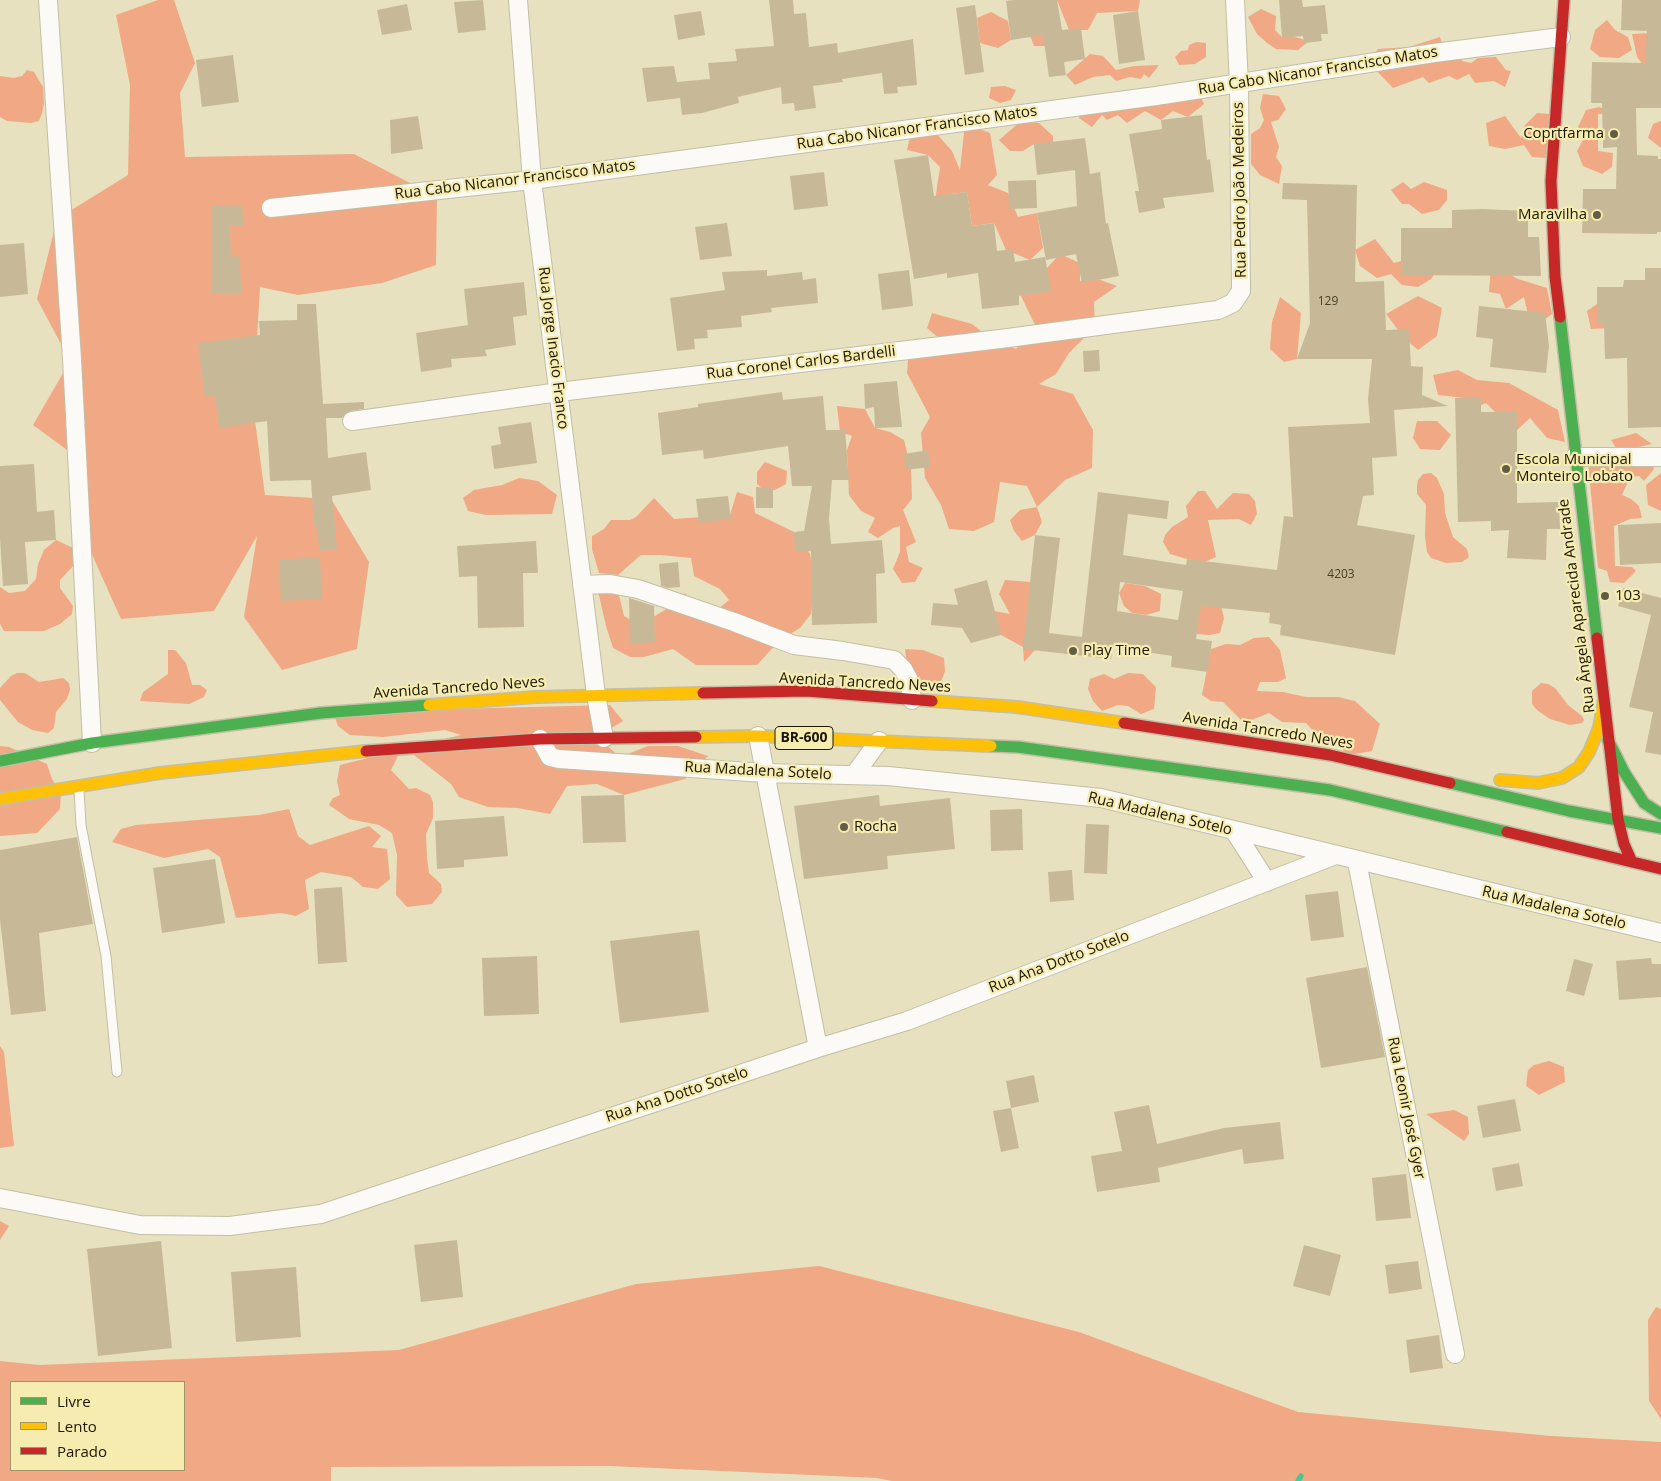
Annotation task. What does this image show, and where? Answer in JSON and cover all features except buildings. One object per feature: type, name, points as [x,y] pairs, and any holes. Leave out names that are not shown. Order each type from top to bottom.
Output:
[{"type":"main road","name":"Rua Ângela Aparecida Andrade","points":[[1564,0],[1552,147],[1551,190],[1555,277],[1618,819],[1624,844],[1632,862]]},
{"type":"main road","name":"Avenida Tancredo Neves","points":[[0,761],[92,743],[321,714],[596,695],[807,691],[1017,707],[1330,755],[1569,811],[1661,828]]},
{"type":"main road","points":[[1486,777],[1538,784],[1562,778],[1578,767],[1590,752],[1599,728],[1604,700]]},
{"type":"main road","name":"BR-600","points":[[0,799],[160,773],[326,754],[540,739],[758,736],[879,741],[1018,747],[1330,790],[1600,856],[1661,869]]},
{"type":"main road","points":[[1608,740],[1624,772],[1644,803],[1661,814]]},
{"type":"main road","points":[[1409,773],[1447,769]]},
{"type":"main road","name":"Rua Ângela Aparecida Andrade","points":[[1600,856],[1612,844],[1618,819]]},
{"type":"street","points":[[48,0],[72,359],[92,743]]},
{"type":"street","name":"Rua Jorge Inacio Franco","points":[[518,0],[532,180],[596,695],[604,738]]},
{"type":"street","name":"Rua Pedro João Medeiros","points":[[1235,0],[1240,84],[1242,291]]},
{"type":"street","name":"Rua Cabo Nicanor Francisco Matos","points":[[271,208],[532,180],[1240,84],[1407,57],[1561,37]]},
{"type":"street","name":"Rua Coronel Carlos Bardelli","points":[[352,421],[559,392],[999,339],[1218,310],[1234,303],[1242,291]]},
{"type":"street","points":[[1575,457],[1661,457]]},
{"type":"street","points":[[582,585],[610,584],[638,589],[734,622],[794,646],[843,651],[894,660],[904,669],[910,682],[912,700]]},
{"type":"street","points":[[758,736],[818,1048]]},
{"type":"street","name":"Rua Madalena Sotelo","points":[[540,739],[550,757],[559,759],[764,773],[888,776],[1101,798],[1357,862],[1661,934]]},
{"type":"street","points":[[854,775],[879,741]]},
{"type":"street","points":[[1235,832],[1267,882]]},
{"type":"street","name":"Rua Ana Dotto Sotelo","points":[[0,1198],[140,1225],[230,1226],[321,1214],[818,1048],[907,1021],[1333,856]]},
{"type":"street","name":"Rua Leonir José Gyer","points":[[1357,862],[1455,1354]]},
{"type":"lane","points":[[79,786],[81,825],[106,956],[117,1072]]},
{"type":"shaded area","points":[[158,0],[174,0],[195,63],[180,93],[185,157],[354,154],[437,197],[436,265],[382,283],[298,295],[260,287],[253,406],[265,495],[331,499],[369,562],[357,649],[282,670],[244,617],[257,536],[214,611],[121,619],[85,539],[78,458],[33,425],[70,361],[37,299],[57,219],[128,175],[130,85],[116,15]]},
{"type":"shaded area","points":[[1057,0],[1140,0],[1138,11],[1097,13],[1088,30],[1069,30]]},
{"type":"shaded area","points":[[1261,9],[1276,16],[1275,30],[1282,37],[1295,37],[1309,41],[1298,50],[1276,49],[1267,43],[1257,34],[1248,17]]},
{"type":"shaded area","points":[[1042,10],[1045,46],[1034,46],[1026,25]]},
{"type":"shaded area","points":[[991,12],[1008,21],[1011,40],[998,48],[980,43],[977,18]]},
{"type":"shaded area","points":[[1607,20],[1615,30],[1628,37],[1632,50],[1619,58],[1600,57],[1590,49],[1595,30]]},
{"type":"shaded area","points":[[1651,33],[1646,69],[1637,57],[1632,34]]},
{"type":"shaded area","points":[[1440,37],[1445,52],[1460,51],[1462,61],[1471,63],[1478,58],[1496,57],[1506,70],[1511,71],[1505,87],[1494,81],[1475,83],[1469,74],[1457,80],[1449,76],[1429,83],[1423,77],[1393,88],[1369,63],[1378,49],[1409,47]]},
{"type":"shaded area","points":[[1196,42],[1206,43],[1206,57],[1195,64],[1179,65],[1175,57],[1181,51],[1188,50],[1189,45]]},
{"type":"shaded area","points":[[1090,54],[1103,56],[1116,70],[1134,66],[1159,65],[1149,78],[1144,74],[1141,79],[1130,77],[1116,81],[1110,75],[1093,77],[1075,85],[1066,75]]},
{"type":"shaded area","points":[[27,70],[34,72],[43,87],[44,103],[39,121],[31,123],[7,121],[0,117],[0,76],[14,78],[22,76]]},
{"type":"shaded area","points":[[1005,86],[1016,90],[1011,100],[1000,103],[989,98],[991,87]]},
{"type":"shaded area","points":[[1196,86],[1204,104],[1188,117],[1173,111],[1161,120],[1145,111],[1127,123],[1118,115],[1107,120],[1102,115],[1092,127],[1079,118],[1084,100]]},
{"type":"shaded area","points":[[1263,94],[1279,96],[1286,109],[1278,120],[1271,122],[1279,147],[1276,157],[1282,166],[1279,184],[1260,175],[1251,164],[1251,134],[1260,128],[1264,120],[1260,108]]},
{"type":"shaded area","points":[[1599,107],[1615,113],[1598,114],[1598,151],[1613,153],[1612,167],[1602,174],[1583,166],[1577,151],[1584,138],[1578,127],[1586,110]]},
{"type":"shaded area","points":[[1537,113],[1550,114],[1546,158],[1532,157],[1524,145],[1505,149],[1489,146],[1486,123],[1505,116],[1521,138],[1525,125]]},
{"type":"shaded area","points":[[1021,121],[1039,123],[1053,136],[1053,145],[1034,144],[1023,151],[1010,151],[999,140]]},
{"type":"shaded area","points":[[1661,121],[1661,148],[1648,138],[1653,124]]},
{"type":"shaded area","points":[[965,123],[990,133],[997,175],[988,185],[1008,193],[1018,217],[1037,213],[1043,248],[1030,260],[1006,250],[994,223],[972,226],[967,192],[951,194],[947,205],[935,201],[940,167],[928,155],[907,150],[912,128],[936,133],[952,151],[960,170]]},
{"type":"shaded area","points":[[1403,182],[1411,189],[1424,182],[1447,190],[1447,200],[1439,210],[1422,214],[1409,204],[1402,204],[1391,190]]},
{"type":"shaded area","points":[[1375,239],[1394,263],[1413,258],[1438,269],[1431,279],[1418,287],[1402,285],[1391,274],[1377,278],[1360,266],[1355,250]]},
{"type":"shaded area","points":[[1060,254],[1080,263],[1080,281],[1092,277],[1117,286],[1094,302],[1095,327],[1069,353],[1056,374],[1039,384],[1073,394],[1093,430],[1092,468],[1065,480],[1037,507],[1027,486],[1000,482],[994,522],[974,531],[949,529],[941,505],[925,478],[921,433],[930,417],[907,373],[909,347],[949,347],[927,328],[932,313],[972,324],[994,341],[1016,349],[1036,327],[1021,296]]},
{"type":"shaded area","points":[[1491,265],[1518,279],[1547,288],[1552,314],[1540,323],[1528,315],[1524,297],[1506,309],[1500,294],[1489,292]]},
{"type":"shaded area","points":[[1418,296],[1442,308],[1437,336],[1418,350],[1405,339],[1386,314]]},
{"type":"shaded area","points":[[1280,297],[1301,313],[1297,359],[1284,362],[1270,349],[1272,322]]},
{"type":"shaded area","points":[[1597,304],[1608,314],[1609,328],[1591,329],[1587,311]]},
{"type":"shaded area","points":[[1458,370],[1477,380],[1509,383],[1558,410],[1565,442],[1547,438],[1530,418],[1515,432],[1486,403],[1467,411],[1464,398],[1438,395],[1433,375]]},
{"type":"shaded area","points":[[837,406],[865,409],[875,428],[890,432],[904,440],[911,468],[912,499],[903,510],[916,542],[906,547],[909,562],[923,568],[915,582],[902,583],[893,569],[900,552],[900,526],[893,528],[878,538],[868,532],[875,518],[861,511],[849,495],[847,450],[852,436],[840,432]]},
{"type":"shaded area","points":[[1417,421],[1437,421],[1451,435],[1440,450],[1420,449],[1413,438]]},
{"type":"shaded area","points":[[1636,433],[1652,444],[1634,448],[1616,448],[1611,440]]},
{"type":"shaded area","points":[[1651,459],[1654,469],[1644,481],[1639,476],[1630,477],[1622,495],[1631,499],[1639,506],[1642,518],[1630,519],[1614,526],[1615,566],[1632,567],[1636,571],[1624,583],[1610,582],[1607,571],[1598,568],[1588,462]]},
{"type":"shaded area","points":[[765,462],[787,471],[786,484],[775,490],[763,489],[757,484],[757,472]]},
{"type":"shaded area","points":[[1431,473],[1437,478],[1444,494],[1445,513],[1453,537],[1467,549],[1469,557],[1462,562],[1446,563],[1431,558],[1427,552],[1425,536],[1426,505],[1417,494],[1417,487],[1418,480],[1423,474]]},
{"type":"shaded area","points":[[1661,473],[1661,511],[1648,505],[1646,485]]},
{"type":"shaded area","points":[[519,478],[538,481],[557,495],[552,514],[486,515],[468,511],[463,498],[474,490],[502,485]]},
{"type":"shaded area","points":[[1198,491],[1205,491],[1217,509],[1233,493],[1249,494],[1255,501],[1257,514],[1251,525],[1239,519],[1208,520],[1216,557],[1205,562],[1170,554],[1163,542],[1165,535],[1172,527],[1188,517],[1186,506]]},
{"type":"shaded area","points":[[737,492],[753,497],[755,513],[794,532],[810,554],[815,580],[811,614],[800,628],[779,641],[757,665],[696,665],[673,649],[644,657],[630,657],[613,648],[598,591],[617,587],[624,616],[640,625],[665,610],[685,593],[700,611],[717,610],[729,600],[720,589],[694,576],[691,558],[641,555],[618,575],[599,573],[592,549],[592,536],[604,529],[611,520],[630,520],[636,517],[654,498],[674,519],[730,515]]},
{"type":"shaded area","points":[[1037,507],[1042,522],[1035,535],[1022,541],[1014,531],[1010,520],[1020,510]]},
{"type":"shaded area","points":[[56,540],[73,548],[77,555],[76,563],[60,580],[60,588],[73,606],[72,614],[60,624],[44,631],[4,631],[0,624],[0,587],[9,593],[25,591],[36,579],[38,564],[44,550]]},
{"type":"shaded area","points":[[1005,580],[1030,582],[1043,595],[1035,650],[1024,662],[1023,647],[1001,635],[988,624],[994,611],[1010,614],[999,594]]},
{"type":"shaded area","points":[[1125,583],[1145,586],[1161,594],[1160,611],[1146,615],[1132,613],[1124,606],[1119,593]]},
{"type":"shaded area","points":[[1209,599],[1221,606],[1224,618],[1220,633],[1209,635],[1197,634],[1189,616]]},
{"type":"shaded area","points":[[1269,637],[1280,650],[1286,678],[1278,682],[1260,682],[1257,691],[1283,692],[1306,697],[1338,697],[1355,701],[1380,724],[1372,751],[1349,755],[1332,741],[1316,734],[1306,723],[1282,722],[1269,713],[1244,723],[1223,702],[1211,701],[1202,695],[1211,649],[1226,644],[1240,645],[1254,638]]},
{"type":"shaded area","points":[[905,649],[923,650],[944,658],[945,671],[941,682],[919,682],[908,673]]},
{"type":"shaded area","points":[[168,650],[175,650],[186,663],[192,685],[200,685],[207,690],[204,697],[189,704],[140,701],[143,692],[168,674]]},
{"type":"shaded area","points":[[17,673],[25,673],[39,682],[63,678],[69,683],[70,690],[67,699],[56,712],[54,728],[48,733],[32,730],[18,722],[0,700],[0,688],[11,676]]},
{"type":"shaded area","points":[[1128,673],[1143,674],[1156,687],[1154,709],[1141,714],[1128,706],[1118,705],[1102,711],[1093,701],[1088,689],[1090,679],[1104,674],[1114,679]]},
{"type":"shaded area","points":[[1541,683],[1555,688],[1568,705],[1582,716],[1584,720],[1582,723],[1570,725],[1550,719],[1537,710],[1532,704],[1532,691]]},
{"type":"shaded area","points":[[610,705],[623,721],[597,737],[620,757],[648,746],[678,746],[708,756],[685,779],[624,795],[597,784],[567,786],[550,814],[518,808],[488,807],[459,797],[451,784],[414,755],[398,756],[391,770],[409,789],[416,788],[430,795],[433,802],[433,818],[426,834],[427,858],[429,873],[441,884],[442,892],[432,904],[407,907],[396,895],[397,855],[392,833],[379,825],[349,819],[329,805],[333,798],[340,795],[337,781],[340,765],[461,735],[445,730],[383,737],[350,735],[338,726],[333,712]]},
{"type":"shaded area","points":[[0,746],[9,747],[47,764],[52,779],[61,793],[60,809],[37,833],[0,836]]},
{"type":"shaded area","points":[[289,809],[298,836],[310,845],[369,826],[381,836],[372,847],[387,849],[390,879],[378,889],[363,887],[351,877],[321,872],[305,880],[309,909],[296,916],[281,913],[236,918],[220,857],[208,849],[164,858],[112,842],[121,829],[136,825],[259,815]]},
{"type":"shaded area","points":[[0,1046],[4,1052],[14,1146],[0,1148]]},
{"type":"shaded area","points":[[1549,1061],[1564,1067],[1565,1082],[1539,1095],[1526,1086],[1528,1070],[1534,1065]]},
{"type":"shaded area","points":[[1454,1110],[1468,1117],[1469,1134],[1464,1141],[1426,1114]]},
{"type":"shaded area","points":[[0,1221],[9,1226],[0,1240]]},
{"type":"shaded area","points":[[819,1266],[1079,1332],[1298,1412],[1551,1436],[1661,1442],[1661,1481],[892,1481],[877,1478],[610,1466],[331,1467],[331,1481],[0,1481],[0,1361],[39,1365],[399,1350],[636,1284]]},
{"type":"shaded area","points":[[1656,1307],[1661,1309],[1661,1419],[1649,1401],[1648,1320]]},
{"type":"waterway","points":[[1298,1481],[1301,1476]]},
{"type":"traffic: fast","points":[[1560,317],[1597,638]]},
{"type":"traffic: fast","points":[[0,761],[92,743],[321,713],[429,705]]},
{"type":"traffic: fast","points":[[1608,740],[1624,772],[1644,803],[1661,814]]},
{"type":"traffic: fast","points":[[991,746],[1018,747],[1330,790],[1507,832]]},
{"type":"traffic: fast","points":[[1450,783],[1569,811],[1661,828]]},
{"type":"traffic: slow","points":[[429,705],[536,697],[703,693]]},
{"type":"traffic: slow","points":[[1500,780],[1538,783],[1562,778],[1579,767],[1589,752],[1599,728],[1604,700]]},
{"type":"traffic: slow","points":[[932,701],[1017,707],[1124,723]]},
{"type":"traffic: slow","points":[[696,737],[758,736],[991,746]]},
{"type":"traffic: slow","points":[[0,799],[160,773],[366,751]]},
{"type":"traffic: jam","points":[[1560,317],[1555,277],[1551,181],[1564,0]]},
{"type":"traffic: jam","points":[[1597,638],[1618,819],[1624,844],[1632,862]]},
{"type":"traffic: jam","points":[[703,693],[807,691],[932,701]]},
{"type":"traffic: jam","points":[[1124,723],[1330,755],[1450,783]]},
{"type":"traffic: jam","points":[[366,751],[540,739],[696,737]]},
{"type":"traffic: jam","points":[[1507,832],[1661,869]]},
{"type":"place","name":"Coprtfarma","points":[[1614,134]]},
{"type":"place","name":"Maravilha","points":[[1597,215]]},
{"type":"place","name":"Escola Municipal Monteiro Lobato","points":[[1506,469]]},
{"type":"place","name":"103","points":[[1605,596]]},
{"type":"place","name":"Play Time","points":[[1073,651]]},
{"type":"place","name":"Rocha","points":[[844,827]]}]
